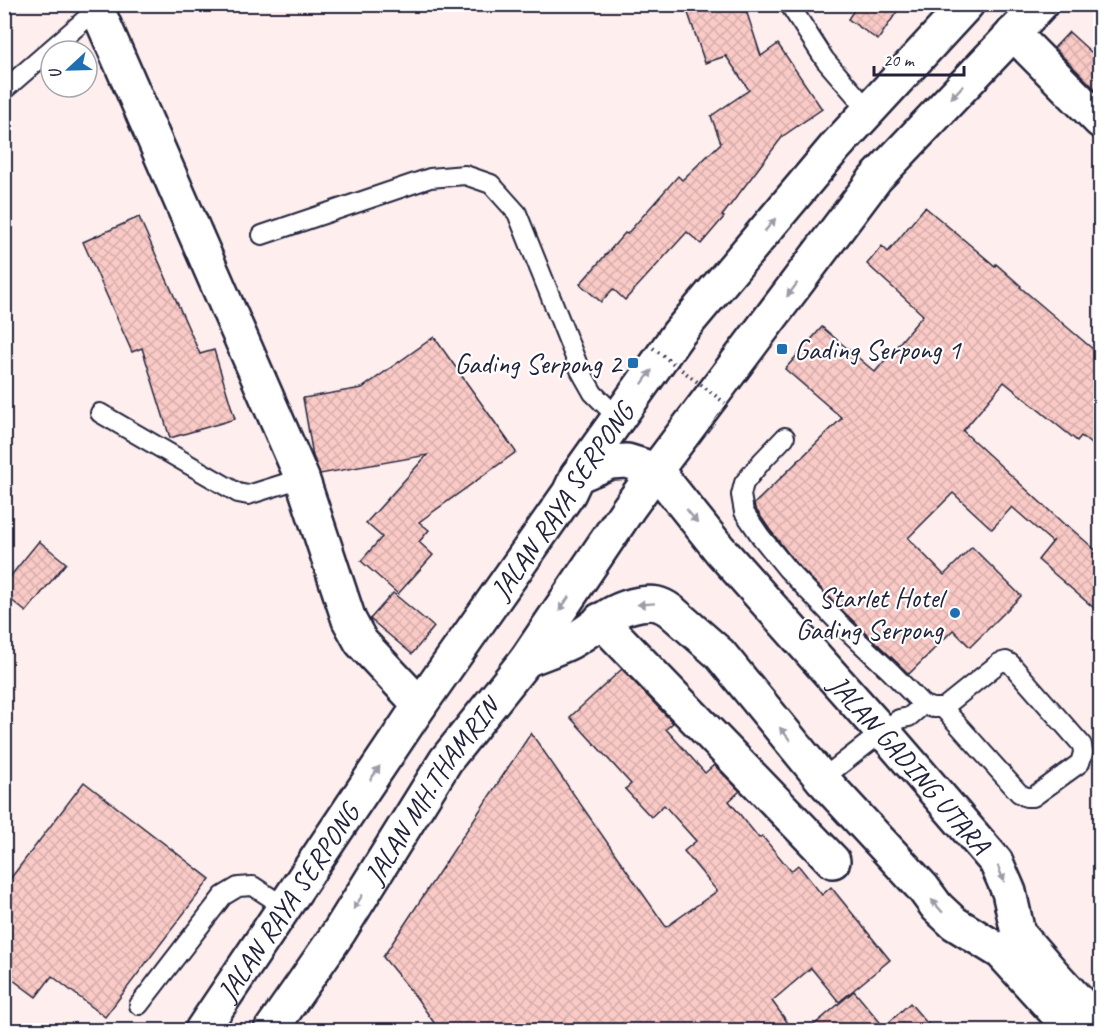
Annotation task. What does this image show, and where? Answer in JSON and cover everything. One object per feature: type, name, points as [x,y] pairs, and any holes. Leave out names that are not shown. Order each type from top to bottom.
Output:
[{"type":"main road","name":"JALAN RAYA SERPONG","points":[[202,1030],[420,705],[534,545],[578,476],[678,334],[836,146],[967,4]]},
{"type":"main road","name":"JALAN RAYA SERPONG","points":[[597,555],[656,470],[875,179],[1041,4]]},
{"type":"main road","points":[[96,7],[302,478],[349,620],[361,642],[420,705]]},
{"type":"main road","points":[[1013,33],[1101,122]]},
{"type":"main road","points":[[578,476],[610,462],[627,461],[656,470]]},
{"type":"main road","name":"JALAN GADING UTARA","points":[[656,470],[720,550],[895,731],[996,862],[1009,892],[1018,933],[1072,1030]]},
{"type":"main road","name":"JALAN MH.THAMRIN","points":[[271,1030],[339,932],[446,760],[526,660],[597,555]]},
{"type":"main road","name":"JALAN GADING UTARA","points":[[526,660],[570,642],[614,611],[652,602],[663,605],[720,654],[822,779],[922,888],[937,908],[954,923],[1001,952],[1101,1025]]},
{"type":"main road","points":[[600,620],[833,861]]},
{"type":"lane","points":[[789,4],[825,60],[869,111]]},
{"type":"lane","points":[[4,90],[96,7]]},
{"type":"lane","points":[[262,236],[430,178],[465,175],[491,184],[517,213],[580,370],[593,393],[618,418]]},
{"type":"lane","points":[[100,413],[238,493],[248,495],[302,478]]},
{"type":"lane","points":[[785,437],[744,483],[741,495],[744,512],[760,537],[788,569],[838,622],[924,705],[943,708],[999,663],[1006,661],[1082,745],[1083,753],[1080,762],[1033,796],[1026,797],[1019,793],[943,708]]},
{"type":"lane","points":[[822,779],[895,731],[924,705]]},
{"type":"lane","points":[[139,1005],[223,896],[238,886],[253,886],[285,907]]},
{"type":"path","points":[[653,348],[724,403]]},
{"type":"building","points":[[685,4],[744,4],[761,56],[778,44],[822,109],[783,136],[722,216],[724,217],[701,244],[687,232],[625,300],[613,289],[601,302],[580,284],[678,176],[682,180],[721,143],[711,116],[749,90],[726,56],[705,63]]},
{"type":"building","points":[[858,4],[902,4],[878,40],[848,19]]},
{"type":"building","points":[[1069,32],[1101,61],[1101,95],[1054,48]]},
{"type":"building","points":[[925,207],[995,266],[996,264],[1101,356],[1101,452],[1081,436],[1077,441],[1004,382],[963,431],[1066,526],[1101,555],[1101,614],[1038,560],[1054,540],[1052,542],[1012,507],[992,529],[953,493],[908,538],[944,575],[972,547],[1021,596],[970,647],[953,630],[909,674],[795,562],[770,530],[754,504],[842,418],[785,369],[822,327],[875,372],[923,315],[867,264],[882,246],[888,252]]},
{"type":"building","points":[[139,217],[200,354],[214,350],[235,419],[170,438],[142,348],[132,352],[83,242]]},
{"type":"building","points":[[434,337],[516,452],[419,522],[429,530],[419,542],[433,555],[398,594],[361,561],[382,537],[366,523],[427,455],[320,474],[313,456],[303,398],[362,388]]},
{"type":"building","points":[[39,541],[66,563],[26,612],[4,594],[4,584]]},
{"type":"building","points":[[393,593],[434,627],[412,654],[370,619]]},
{"type":"building","points":[[622,669],[673,723],[666,729],[705,773],[714,765],[740,791],[729,801],[759,838],[762,836],[791,871],[798,865],[822,895],[831,887],[890,960],[839,1002],[811,968],[772,1001],[793,1030],[439,1030],[416,997],[383,957],[531,733],[666,927],[717,891],[684,851],[696,841],[664,805],[651,817],[625,789],[631,784],[570,717]]},
{"type":"building","points":[[84,782],[210,879],[105,1017],[52,976],[36,997],[4,973],[4,887]]},
{"type":"building","points":[[854,991],[884,1027],[910,1003],[933,1030],[808,1030]]},
{"type":"place","name":"Gading Serpong 1","points":[[782,349]]},
{"type":"place","name":"Gading Serpong 2","points":[[633,363]]},
{"type":"place","name":"Starlet Hotel Gading Serpong","points":[[955,613]]}]
